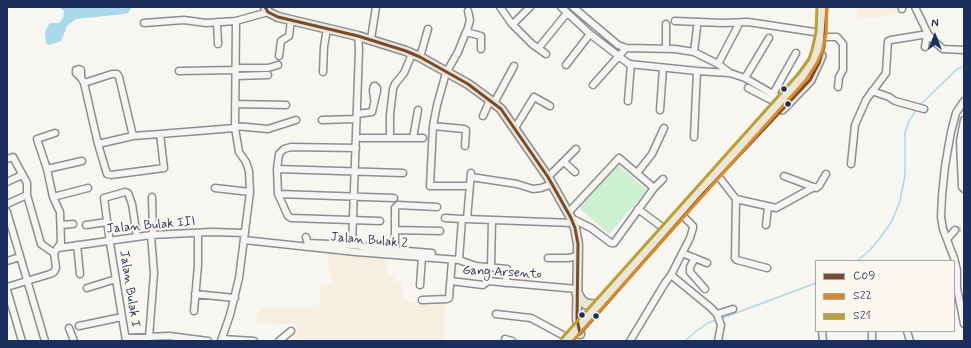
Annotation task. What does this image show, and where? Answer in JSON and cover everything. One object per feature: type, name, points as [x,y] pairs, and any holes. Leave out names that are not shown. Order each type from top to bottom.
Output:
[{"type":"highway","points":[[569,340],[612,299],[718,177],[810,80],[823,52],[822,7]]},
{"type":"highway","points":[[579,330],[600,304],[802,77],[813,61],[823,35],[827,7]]},
{"type":"highway","points":[[577,291],[581,300],[586,304],[600,304]]},
{"type":"main road","points":[[266,10],[278,17],[291,21],[327,28],[387,44],[420,57],[468,84],[492,101],[505,113],[550,181],[571,218],[578,240],[577,291],[579,330]]},
{"type":"street","points":[[359,50],[369,39],[376,7]]},
{"type":"street","points":[[500,7],[512,24],[532,44],[546,54]]},
{"type":"street","points":[[515,22],[530,7]]},
{"type":"street","points":[[561,7],[590,34],[618,56],[631,64],[730,73],[745,78],[773,94],[781,102]]},
{"type":"street","points":[[572,7],[618,45],[626,48],[685,50],[694,52],[718,64],[730,73]]},
{"type":"street","points":[[916,7],[929,35],[936,43],[943,49],[964,50]]},
{"type":"street","points":[[144,23],[184,20],[206,23],[236,21],[266,10]]},
{"type":"street","points":[[468,11],[470,20],[467,31],[458,52],[446,73],[437,105],[433,126],[430,186],[470,186]]},
{"type":"street","points":[[541,45],[567,13]]},
{"type":"street","points":[[236,21],[235,127],[239,152],[246,162],[249,171],[250,192],[239,278],[235,298],[222,340],[254,341]]},
{"type":"street","points":[[279,56],[281,41],[289,36],[291,21]]},
{"type":"street","points":[[675,21],[748,22],[837,37],[843,44],[843,70],[838,87]]},
{"type":"street","points":[[217,22],[218,44]]},
{"type":"street","points":[[666,24],[666,49]]},
{"type":"street","points":[[718,64],[738,26]]},
{"type":"street","points":[[694,52],[698,27]]},
{"type":"street","points":[[323,72],[324,47],[327,28]]},
{"type":"street","points":[[420,57],[428,29]]},
{"type":"street","points":[[467,31],[481,36],[481,49]]},
{"type":"street","points":[[566,65],[590,34]]},
{"type":"street","points":[[925,47],[926,40],[929,35]]},
{"type":"street","points":[[850,164],[855,125],[866,100],[886,73],[888,41],[929,35]]},
{"type":"street","points":[[352,245],[359,50],[358,36]]},
{"type":"street","points":[[745,78],[770,38]]},
{"type":"street","points":[[594,85],[626,48]]},
{"type":"street","points":[[773,94],[796,53]]},
{"type":"street","points":[[390,138],[390,115],[393,89],[404,73],[412,54]]},
{"type":"street","points":[[628,101],[631,64]]},
{"type":"street","points":[[236,71],[268,68],[278,65]]},
{"type":"street","points":[[483,116],[514,66]]},
{"type":"street","points":[[660,110],[663,68]]},
{"type":"street","points":[[179,70],[236,71],[268,75]]},
{"type":"street","points":[[694,137],[697,71]]},
{"type":"street","points":[[133,136],[118,75],[112,74],[83,80],[98,144],[106,172],[109,175],[162,169],[164,167],[160,134]]},
{"type":"street","points":[[748,88],[781,102]]},
{"type":"street","points":[[872,91],[923,109]]},
{"type":"street","points":[[515,128],[533,97],[550,106]]},
{"type":"street","points":[[322,120],[357,116],[372,112],[374,99]]},
{"type":"street","points":[[954,260],[948,238],[943,229],[941,218],[942,196],[945,166],[956,113],[964,101]]},
{"type":"street","points":[[235,104],[286,105]]},
{"type":"street","points":[[413,138],[418,110]]},
{"type":"street","points":[[98,144],[133,136],[235,127],[268,129],[296,120]]},
{"type":"street","points":[[963,124],[960,141],[963,160],[962,187],[964,189]]},
{"type":"street","points":[[433,126],[466,130],[465,146]]},
{"type":"street","points":[[637,173],[652,154],[664,128]]},
{"type":"street","points":[[22,341],[7,288],[54,272],[56,268],[54,253],[61,243],[60,212],[53,197],[47,169],[37,139],[55,133]]},
{"type":"street","points":[[361,138],[423,138]]},
{"type":"street","points":[[356,148],[291,147],[284,149],[278,154],[278,194],[290,218],[380,221]]},
{"type":"street","points":[[459,260],[471,175],[517,184],[533,189],[541,188],[550,181],[576,149]]},
{"type":"street","points":[[7,159],[13,158],[27,183],[27,195],[41,244],[43,247],[54,253]]},
{"type":"street","points":[[571,218],[618,158],[620,158],[654,188]]},
{"type":"street","points":[[47,169],[82,161]]},
{"type":"street","points":[[564,162],[575,172]]},
{"type":"street","points":[[277,169],[403,173]]},
{"type":"street","points":[[718,177],[736,198],[768,207],[778,208],[814,187],[819,186],[826,174]]},
{"type":"street","points":[[7,182],[22,175]]},
{"type":"street","points":[[784,176],[814,187]]},
{"type":"street","points":[[445,218],[492,220],[571,218],[591,228],[613,243],[654,188],[663,179]]},
{"type":"street","points":[[53,197],[88,188]]},
{"type":"street","points":[[215,188],[250,192]]},
{"type":"street","name":"Jalan Bulak I","points":[[126,340],[103,199],[128,192],[132,204],[137,237]]},
{"type":"street","points":[[278,194],[394,198]]},
{"type":"street","points":[[7,204],[27,195]]},
{"type":"street","points":[[150,338],[154,273],[152,197]]},
{"type":"street","points":[[736,198],[735,258],[737,260],[767,268]]},
{"type":"street","points":[[395,250],[396,206],[437,207]]},
{"type":"street","points":[[766,224],[768,207]]},
{"type":"street","points":[[638,209],[666,230]]},
{"type":"street","points":[[7,212],[44,341]]},
{"type":"street","points":[[630,341],[671,275],[693,228],[684,216]]},
{"type":"street","points":[[492,220],[492,267]]},
{"type":"street","points":[[86,225],[107,222]]},
{"type":"street","points":[[61,225],[73,224]]},
{"type":"street","points":[[396,230],[440,231]]},
{"type":"street","points":[[948,238],[955,230]]},
{"type":"street","points":[[194,311],[198,233]]},
{"type":"street","name":"Jalan Bulak III","points":[[58,248],[152,235],[245,233]]},
{"type":"street","points":[[306,237],[306,241],[308,243],[352,245],[434,254]]},
{"type":"street","name":"Jalan Bulak 2","points":[[244,240],[356,252],[459,260],[476,266],[507,269],[506,283]]},
{"type":"street","points":[[77,245],[80,274]]},
{"type":"street","points":[[682,253],[708,263]]},
{"type":"street","points":[[548,258],[568,258],[578,256]]},
{"type":"street","points":[[7,261],[20,257]]},
{"type":"street","points":[[420,285],[422,257]]},
{"type":"street","points":[[694,258],[690,267],[690,272],[705,289]]},
{"type":"street","points":[[422,300],[447,299],[449,296],[451,281],[452,260]]},
{"type":"street","points":[[955,263],[957,270],[957,288],[964,324]]},
{"type":"street","points":[[957,270],[964,269]]},
{"type":"street","points":[[671,275],[710,307],[718,318],[721,325],[718,341]]},
{"type":"street","points":[[88,288],[116,278]]},
{"type":"street","name":"Gang Arsento","points":[[451,281],[483,285],[488,281],[577,291]]},
{"type":"street","points":[[195,294],[235,298]]},
{"type":"street","points":[[718,318],[733,309]]},
{"type":"street","points":[[496,314],[532,318],[569,340]]},
{"type":"street","points":[[79,326],[122,317]]},
{"type":"street","points":[[69,328],[74,341]]},
{"type":"street","points":[[279,341],[290,331]]},
{"type":"street","points":[[126,340],[180,337],[208,341]]},
{"type":"street","points":[[505,339],[512,341]]},
{"type":"shaded area","points":[[856,7],[905,7],[905,12],[887,16],[858,19]]},
{"type":"shaded area","points":[[326,248],[387,251],[387,275],[394,277],[395,281],[403,282],[403,301],[445,303],[443,341],[297,341],[297,324],[255,323],[260,308],[319,307],[321,285],[333,285]]},
{"type":"green space","points":[[617,164],[647,190],[609,234],[579,208]]},
{"type":"water","points":[[59,7],[131,7],[131,9],[128,13],[124,14],[76,19],[67,26],[61,41],[49,45],[46,43],[45,32],[49,24],[59,23],[63,18],[64,11]]},
{"type":"waterway","points":[[920,105],[957,69],[964,66]]},
{"type":"waterway","points":[[858,260],[870,250],[880,238],[892,221],[900,201],[905,175],[905,133],[908,123],[916,110]]},
{"type":"waterway","points":[[720,319],[815,283]]},
{"type":"waterway","points":[[685,341],[708,323],[716,320]]},
{"type":"tunnel","points":[[955,230],[964,228]]},
{"type":"transit line","name":"C09","points":[[265,7],[268,12],[278,17],[358,36],[420,57],[468,84],[501,109],[548,177],[575,228],[578,244],[577,319],[580,334],[704,193],[810,80],[819,63],[824,47],[827,7]]},
{"type":"transit line","name":"S21","points":[[562,338],[798,74],[809,59],[812,50],[816,32],[817,7]]},
{"type":"transit line","name":"S22","points":[[573,341],[806,80],[822,52],[826,34],[827,7]]}]
